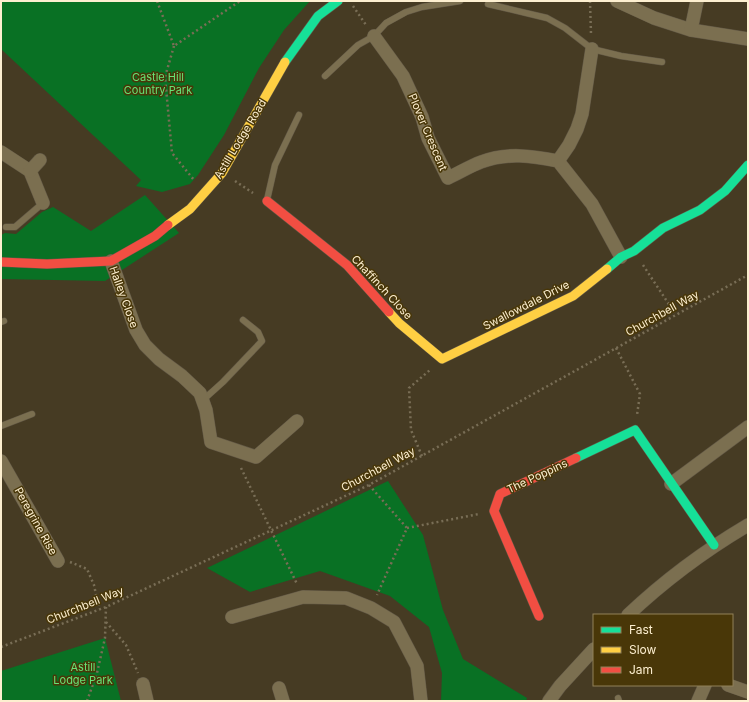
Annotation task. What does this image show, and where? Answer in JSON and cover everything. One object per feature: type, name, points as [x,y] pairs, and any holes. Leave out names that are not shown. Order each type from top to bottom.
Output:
[{"type":"street","name":"Astill Lodge Road","points":[[1,262],[47,264],[111,261],[155,236],[190,209],[222,173],[283,64],[318,16],[338,1]]},
{"type":"street","points":[[617,1],[654,18],[691,30],[748,40]]},
{"type":"street","points":[[691,30],[697,1]]},
{"type":"street","name":"Plover Crescent","points":[[374,36],[403,76],[422,117],[428,138],[448,178],[481,162],[501,156],[526,156],[558,161]]},
{"type":"street","points":[[592,49],[582,114],[569,145],[558,161],[592,204],[621,257]]},
{"type":"street","points":[[1,152],[30,171],[43,203]]},
{"type":"street","points":[[30,171],[40,160]]},
{"type":"street","name":"Swallowdale Drive","points":[[442,359],[573,296],[621,257],[634,251],[664,228],[700,210],[725,191],[748,165]]},
{"type":"street","name":"Chaffinch Close","points":[[266,202],[347,265],[399,324],[442,359]]},
{"type":"street","name":"Halley Close","points":[[111,261],[136,330],[146,345],[159,359],[187,380],[200,393],[206,410],[211,442],[256,457],[298,421]]},
{"type":"street","points":[[671,484],[748,427]]},
{"type":"street","points":[[635,430],[714,545]]},
{"type":"street","name":"The Poppins","points":[[494,511],[500,494],[635,430]]},
{"type":"street","name":"Peregrine Rise","points":[[1,461],[58,561]]},
{"type":"street","points":[[494,511],[539,616]]},
{"type":"street","points":[[629,614],[680,569],[714,545],[748,525]]},
{"type":"street","points":[[232,617],[303,597],[346,598],[371,608],[394,622],[417,666],[421,701]]},
{"type":"street","points":[[549,701],[560,686],[593,650]]},
{"type":"street","points":[[143,684],[147,701]]},
{"type":"street","points":[[698,701],[705,686]]},
{"type":"street","points":[[731,686],[748,692]]},
{"type":"lane","points":[[325,76],[358,45],[374,36],[386,23],[406,12],[422,7],[460,1]]},
{"type":"lane","points":[[488,4],[547,18],[565,28],[592,49],[621,56],[662,62]]},
{"type":"lane","points":[[266,202],[275,165],[299,115]]},
{"type":"lane","points":[[6,227],[15,227],[43,203]]},
{"type":"lane","points":[[203,400],[223,382],[262,341],[258,332],[243,320]]},
{"type":"lane","points":[[1,426],[32,414]]},
{"type":"path","points":[[157,1],[174,46],[165,77],[172,153],[205,192]]},
{"type":"path","points":[[174,46],[240,1]]},
{"type":"path","points":[[350,1],[374,36]]},
{"type":"path","points":[[590,1],[592,49]]},
{"type":"path","points":[[222,173],[266,202]]},
{"type":"path","points":[[634,251],[676,315]]},
{"type":"path","name":"Churchbell Way","points":[[1,647],[106,607],[369,485],[748,275]]},
{"type":"path","points":[[616,348],[640,394],[635,430]]},
{"type":"path","points":[[422,456],[411,430],[409,388],[442,359]]},
{"type":"path","points":[[233,449],[303,597]]},
{"type":"path","points":[[369,485],[407,528]]},
{"type":"path","points":[[407,528],[494,511]]},
{"type":"path","points":[[371,608],[407,528]]},
{"type":"path","points":[[58,561],[68,562],[87,568],[94,585],[99,609]]},
{"type":"path","points":[[87,701],[105,638],[106,607]]},
{"type":"path","points":[[105,621],[126,645],[143,684]]},
{"type":"green space","name":"Castle Hill Country Park","points":[[1,1],[310,1],[284,30],[259,68],[224,135],[198,175],[190,184],[162,192],[136,186],[141,180],[1,49]]},
{"type":"green space","points":[[145,195],[179,233],[105,281],[1,279],[1,235],[5,233],[16,234],[42,212],[53,207],[91,231]]},
{"type":"green space","points":[[388,481],[423,535],[443,610],[463,659],[527,698],[526,701],[441,701],[442,673],[429,627],[390,596],[320,571],[250,592],[207,568]]},
{"type":"green space","name":"Astill Lodge Park","points":[[105,638],[121,701],[1,701],[1,671]]},
{"type":"traffic: fast","points":[[285,62],[318,16],[338,1]]},
{"type":"traffic: fast","points":[[607,269],[621,257],[634,251],[663,228],[700,210],[725,191],[748,165]]},
{"type":"traffic: fast","points":[[576,458],[635,430],[714,545]]},
{"type":"traffic: slow","points":[[168,225],[190,209],[222,173],[285,62]]},
{"type":"traffic: slow","points":[[389,312],[399,323],[442,359],[573,296],[607,269]]},
{"type":"traffic: jam","points":[[267,201],[347,265],[389,312]]},
{"type":"traffic: jam","points":[[1,262],[47,264],[111,261],[155,236],[168,225]]},
{"type":"traffic: jam","points":[[539,616],[494,511],[500,494],[576,458]]}]
